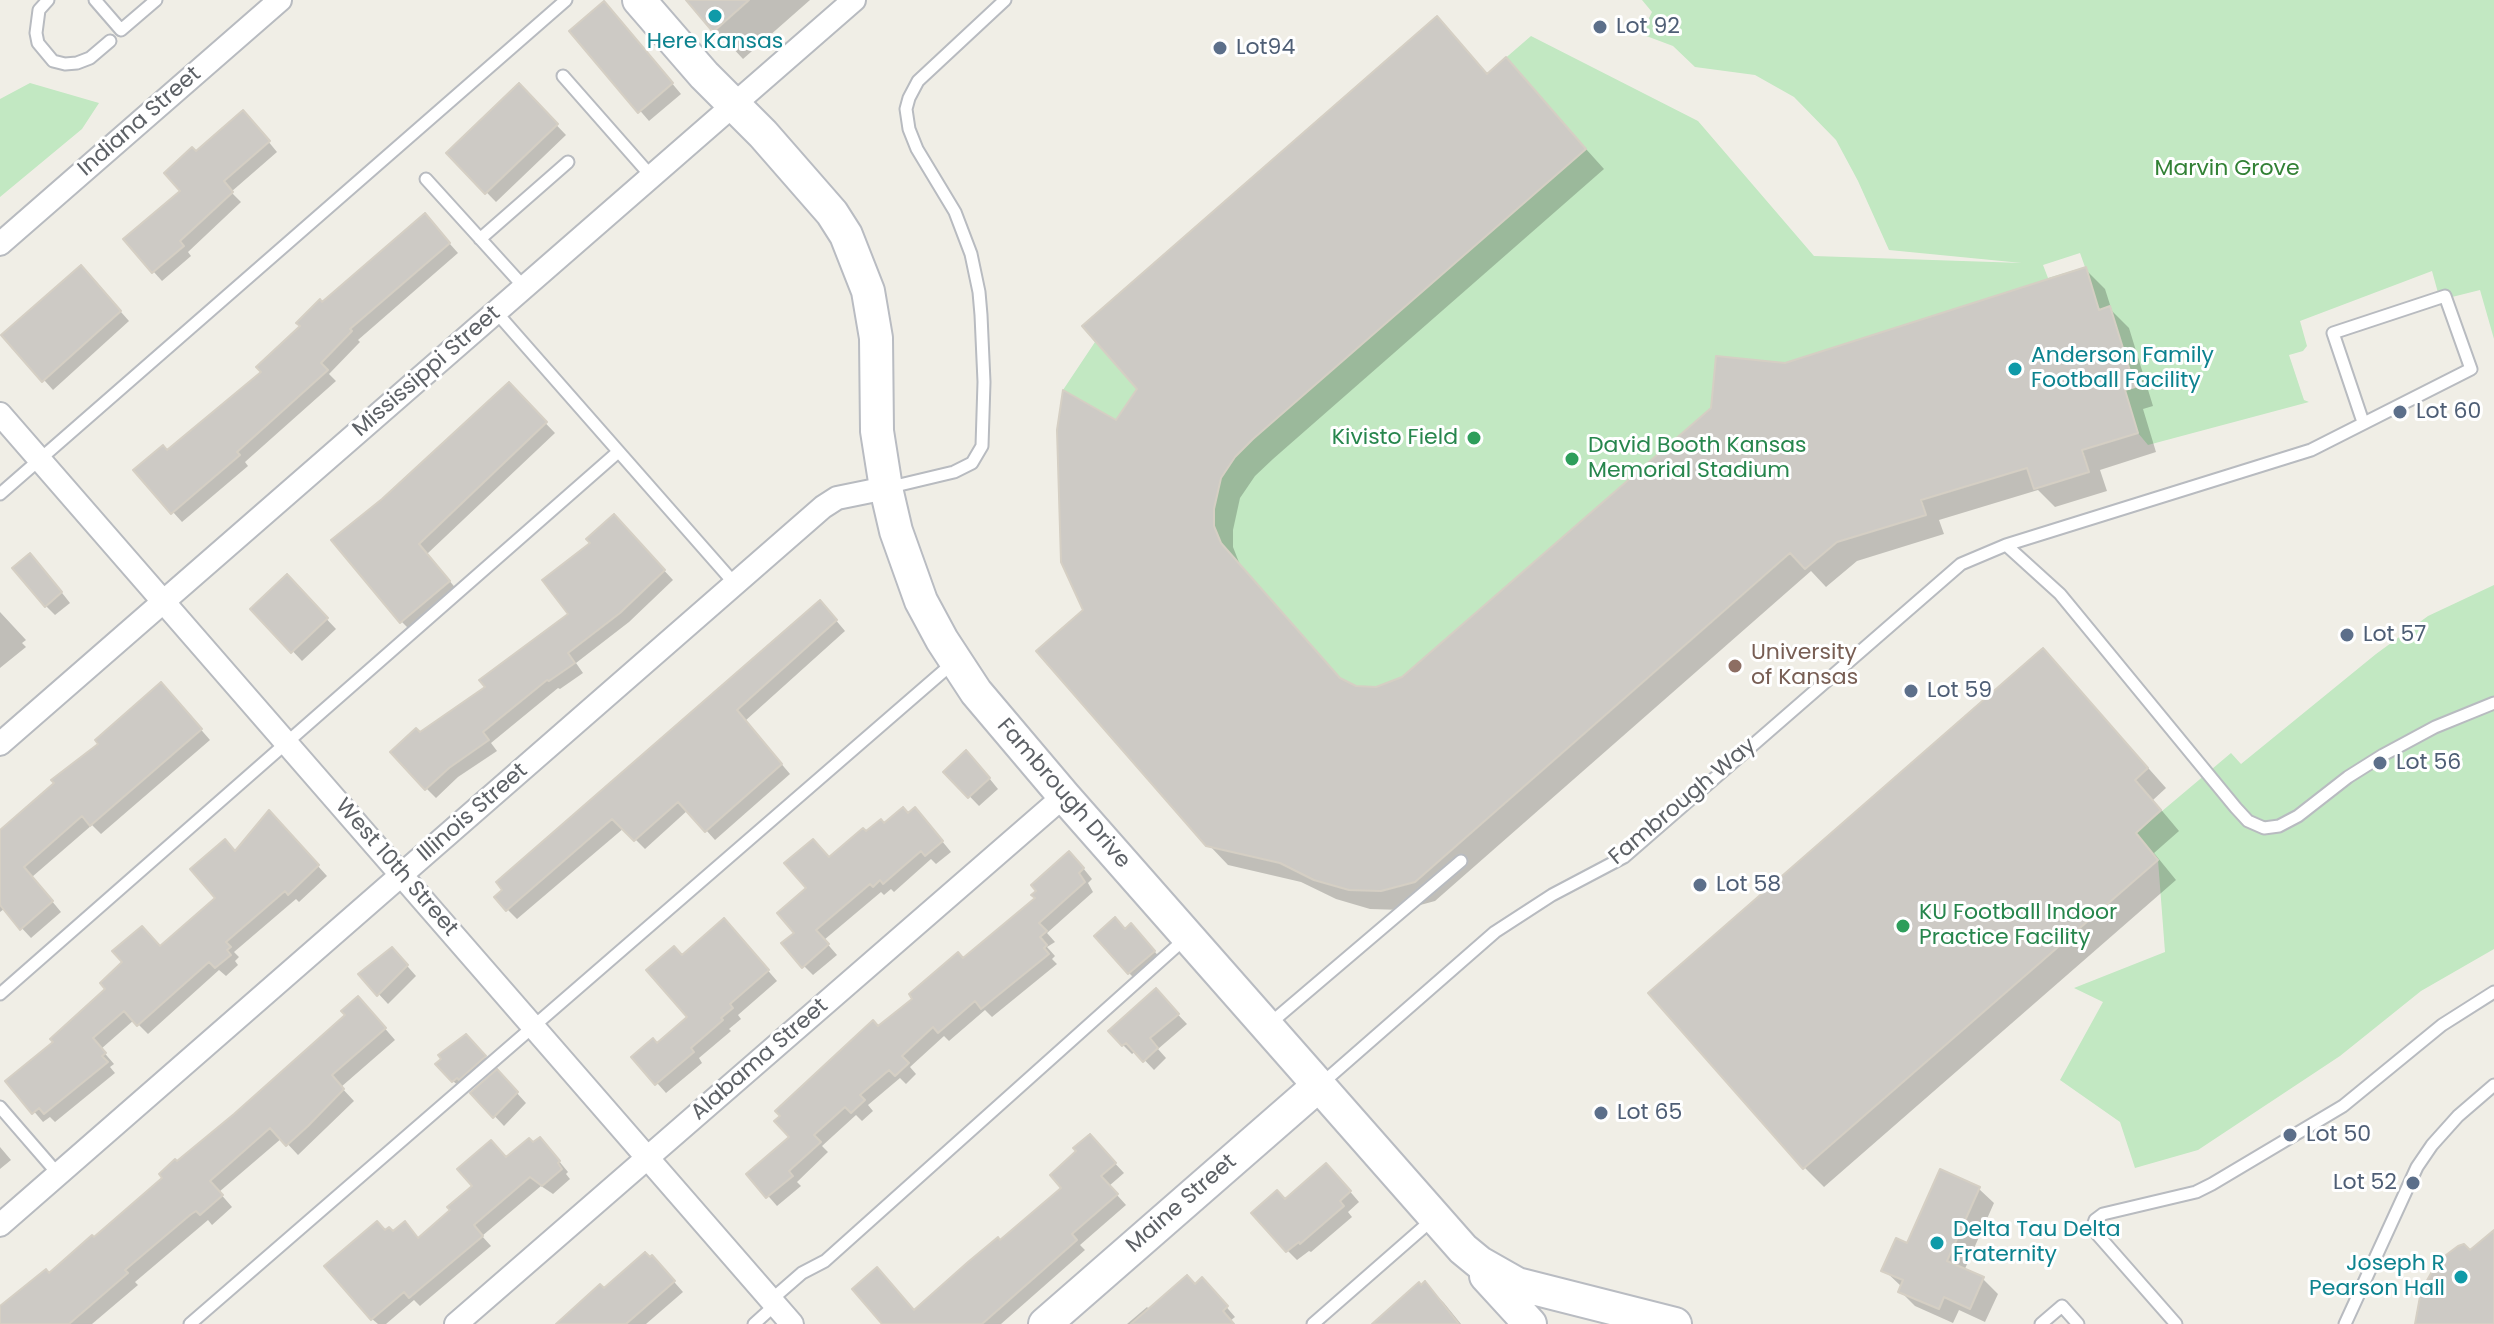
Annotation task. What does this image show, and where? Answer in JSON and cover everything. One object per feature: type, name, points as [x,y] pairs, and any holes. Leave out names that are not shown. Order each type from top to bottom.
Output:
[{"type":"street","name":"Indiana Street","points":[[0,244],[280,0]]},
{"type":"street","name":"Fambrough Drive","points":[[639,0],[832,213],[857,261],[868,291],[876,338],[877,431],[886,488],[911,576],[921,601],[955,661],[1002,724],[1463,1249],[1480,1263],[1517,1284],[1625,1318],[1675,1324]]},
{"type":"street","name":"Mississippi Street","points":[[0,744],[854,0]]},
{"type":"street","name":"West 10th Street","points":[[0,414],[792,1324]]},
{"type":"street","name":"Illinois Street","points":[[0,1225],[823,507],[837,498],[886,488]]},
{"type":"street","name":"Alabama Street","points":[[456,1324],[1064,796]]},
{"type":"street","name":"Maine Street","points":[[1045,1324],[1319,1085]]},
{"type":"street","points":[[1463,1249],[1530,1324]]},
{"type":"lane","points":[[48,0],[39,10],[36,33],[38,43],[53,61],[77,63],[90,58],[110,41]]},
{"type":"lane","points":[[95,0],[121,30],[156,0]]},
{"type":"lane","points":[[0,494],[566,0]]},
{"type":"lane","points":[[886,488],[954,472],[972,463],[982,446],[984,382],[981,315],[971,254],[955,212],[917,149],[909,129],[906,109],[918,81],[1005,0]]},
{"type":"lane","points":[[563,76],[651,176]]},
{"type":"lane","points":[[480,239],[568,162]]},
{"type":"lane","points":[[426,179],[524,287]]},
{"type":"lane","name":"Fambrough Way","points":[[1319,1085],[1495,932],[1552,895],[1624,857],[1961,564],[2006,545],[2311,450],[2471,369],[2445,296],[2333,333],[2363,422]]},
{"type":"lane","points":[[496,312],[735,584]]},
{"type":"lane","points":[[0,994],[618,452]]},
{"type":"lane","points":[[2006,545],[2060,594],[2236,808],[2248,821],[2264,828],[2279,826],[2298,816],[2348,777],[2383,755],[2435,727],[2494,703]]},
{"type":"lane","points":[[190,1324],[955,661]]},
{"type":"lane","points":[[1267,1026],[1461,861]]},
{"type":"lane","points":[[754,1324],[802,1273],[825,1261],[1188,937]]},
{"type":"lane","points":[[2176,1324],[2097,1234],[2093,1226],[2095,1220],[2103,1214],[2196,1192],[2212,1184],[2343,1106],[2442,1025],[2494,992]]},
{"type":"lane","points":[[2345,1324],[2417,1167],[2458,1116],[2494,1085]]},
{"type":"lane","points":[[0,1107],[58,1174]]},
{"type":"lane","points":[[1313,1324],[1435,1218]]},
{"type":"lane","points":[[2041,1324],[2062,1306],[2078,1324]]},
{"type":"green space","name":"David Booth Kansas Memorial Stadium","points":[[1642,0],[2494,0],[2494,339],[2480,290],[2440,300],[2432,271],[2300,321],[2307,346],[2303,351],[2289,355],[2304,400],[2309,402],[2148,445],[2138,433],[2083,450],[2089,472],[2034,489],[2027,468],[1922,500],[1926,515],[1837,542],[1805,569],[1790,554],[1415,882],[1381,891],[1349,890],[1314,880],[1280,863],[1206,846],[1036,651],[1083,610],[1061,562],[1057,430],[1063,390],[1095,342],[1082,326],[1437,16],[1487,74],[1531,36],[1698,121],[1814,256],[2022,263],[1889,250],[1836,140],[1794,97],[1755,75],[1695,67],[1673,46],[1641,34],[1652,12]],"holes":[[[2080,253],[2085,267],[2048,278],[2043,265]]]},
{"type":"green space","points":[[30,83],[99,103],[82,129],[0,197],[0,99]]},
{"type":"green space","points":[[2494,585],[2494,949],[2421,991],[2340,1056],[2198,1150],[2135,1168],[2120,1122],[2060,1080],[2103,1002],[2074,988],[2165,952],[2158,860],[2136,833],[2231,753],[2241,764],[2376,654],[2428,616]]},
{"type":"building","name":"Here Kansas","points":[[686,0],[749,0],[713,32]]},
{"type":"building","points":[[604,1],[673,83],[638,113],[569,31]]},
{"type":"building","name":"David Booth Kansas Memorial Stadium","points":[[1437,16],[1487,74],[1506,57],[1586,149],[1253,439],[1235,457],[1221,478],[1214,509],[1214,526],[1221,543],[1340,678],[1356,686],[1376,687],[1402,677],[1711,408],[1716,356],[1785,363],[2086,267],[2099,310],[2110,306],[2135,387],[2125,390],[2138,433],[2082,450],[2089,472],[2034,489],[2027,468],[1921,500],[1926,515],[1837,542],[1805,569],[1790,553],[1415,882],[1381,891],[1349,890],[1314,880],[1280,863],[1206,846],[1036,651],[1083,610],[1061,562],[1057,430],[1063,390],[1116,420],[1137,389],[1082,326]]},
{"type":"building","points":[[519,83],[558,124],[485,194],[446,153]]},
{"type":"building","points":[[243,110],[270,141],[224,181],[233,192],[180,241],[184,246],[152,273],[123,239],[180,191],[164,173],[192,147],[196,151]]},
{"type":"building","points":[[425,213],[450,243],[350,329],[352,331],[321,363],[328,370],[237,452],[240,455],[171,514],[133,470],[163,445],[167,450],[261,372],[256,367],[300,326],[296,323],[320,299],[322,302]]},
{"type":"building","points":[[81,265],[121,311],[42,382],[1,335]]},
{"type":"building","points":[[509,382],[547,422],[419,544],[450,581],[400,623],[331,540],[382,499]]},
{"type":"building","points":[[614,514],[665,570],[620,613],[568,653],[575,663],[547,680],[483,732],[489,740],[449,768],[425,790],[390,752],[416,728],[420,732],[485,687],[479,680],[568,614],[542,580],[590,543],[586,539]]},
{"type":"building","points":[[30,553],[62,592],[45,607],[12,568]]},
{"type":"building","points":[[287,574],[328,618],[291,653],[250,609]]},
{"type":"building","points":[[820,600],[837,620],[737,710],[782,764],[705,832],[678,802],[634,841],[612,819],[506,911],[494,897],[502,890],[496,882]]},
{"type":"building","name":"KU Football Indoor Practice Facility","points":[[2043,648],[2148,768],[2135,780],[2161,810],[2136,833],[2158,860],[1803,1169],[1648,993]]},
{"type":"building","points":[[161,682],[202,729],[90,826],[82,816],[24,867],[53,901],[20,930],[0,905],[0,830],[54,783],[51,780],[98,744],[95,740]]},
{"type":"building","points":[[966,750],[990,778],[968,798],[943,772]]},
{"type":"building","points":[[903,807],[908,813],[915,807],[943,841],[925,856],[921,851],[883,884],[880,880],[873,887],[870,884],[816,930],[829,944],[802,968],[781,943],[794,933],[777,913],[806,888],[784,863],[813,839],[829,857],[863,828],[866,831],[881,819],[884,823]]},
{"type":"building","points":[[269,810],[319,865],[288,895],[285,891],[226,942],[231,947],[227,950],[231,955],[215,968],[209,962],[137,1026],[124,1011],[93,1038],[106,1053],[102,1056],[108,1062],[44,1114],[39,1108],[32,1114],[5,1081],[53,1042],[50,1039],[105,989],[100,983],[122,962],[112,951],[142,926],[160,946],[215,898],[190,869],[225,839],[235,851]]},
{"type":"building","points":[[1069,851],[1084,868],[1079,873],[1085,882],[1039,923],[1047,931],[1040,937],[1047,945],[1044,948],[1049,954],[981,1009],[975,1001],[938,1033],[933,1027],[902,1056],[909,1063],[895,1076],[889,1070],[860,1095],[865,1100],[851,1113],[845,1107],[814,1135],[821,1142],[789,1171],[793,1176],[766,1198],[746,1174],[789,1137],[774,1121],[780,1116],[775,1111],[873,1020],[878,1026],[912,999],[909,994],[958,952],[963,958],[1035,898],[1031,895],[1036,891],[1031,885]]},
{"type":"building","points":[[1115,917],[1125,929],[1131,923],[1155,951],[1128,974],[1094,936]]},
{"type":"building","points":[[724,918],[769,970],[730,1004],[733,1008],[721,1018],[723,1020],[691,1048],[694,1052],[655,1085],[631,1057],[653,1038],[657,1043],[687,1017],[646,970],[674,946],[682,955]]},
{"type":"building","points":[[392,947],[408,965],[377,996],[358,974]]},
{"type":"building","points":[[1156,988],[1179,1014],[1150,1038],[1158,1048],[1143,1062],[1126,1043],[1122,1046],[1108,1031]]},
{"type":"building","points":[[358,996],[386,1028],[332,1075],[344,1089],[308,1126],[286,1146],[270,1128],[210,1181],[223,1195],[200,1215],[196,1211],[190,1215],[125,1270],[128,1273],[69,1324],[0,1324],[0,1306],[46,1269],[49,1273],[92,1235],[94,1237],[162,1178],[159,1174],[175,1159],[177,1161],[234,1114],[345,1015],[341,1011]]},
{"type":"building","points":[[466,1034],[486,1056],[459,1080],[457,1078],[452,1082],[435,1064],[441,1059],[438,1055]]},
{"type":"building","points":[[497,1069],[518,1092],[493,1118],[470,1093]]},
{"type":"building","points":[[1090,1134],[1116,1163],[1101,1176],[1118,1194],[1072,1234],[1077,1240],[982,1324],[882,1324],[852,1289],[877,1267],[914,1310],[998,1237],[1000,1240],[1061,1188],[1050,1175]]},
{"type":"building","points":[[540,1137],[560,1161],[558,1163],[562,1169],[542,1186],[530,1177],[474,1225],[483,1236],[409,1298],[404,1292],[371,1320],[324,1266],[377,1221],[385,1230],[389,1227],[393,1231],[405,1221],[418,1238],[472,1186],[457,1169],[491,1140],[506,1157],[529,1138],[533,1142]]},
{"type":"building","points":[[1326,1163],[1351,1191],[1340,1201],[1344,1206],[1300,1244],[1286,1252],[1251,1213],[1277,1190],[1285,1199]]},
{"type":"building","name":"Delta Tau Delta Fraternity","points":[[1940,1169],[1980,1187],[1947,1261],[1984,1277],[1970,1309],[1944,1297],[1939,1309],[1898,1292],[1903,1280],[1881,1271],[1896,1238],[1907,1243]]},
{"type":"building","name":"Joseph R Pearson Hall","points":[[2494,1230],[2494,1324],[2415,1324],[2421,1291],[2438,1261],[2458,1246],[2464,1244],[2470,1250]]},
{"type":"building","points":[[645,1252],[650,1257],[652,1255],[675,1281],[626,1324],[556,1324],[600,1284],[604,1288]]},
{"type":"building","points":[[1187,1275],[1195,1284],[1202,1277],[1228,1306],[1223,1311],[1234,1324],[1131,1324]]},
{"type":"building","points":[[1425,1281],[1459,1324],[1372,1324],[1419,1282],[1421,1285]]},
{"type":"place","name":"Here Kansas","points":[[715,16]]},
{"type":"place","name":"Lot 92","points":[[1600,27]]},
{"type":"place","name":"Lot94","points":[[1220,48]]},
{"type":"place","name":"Anderson Family Football Facility","points":[[2015,369]]},
{"type":"place","name":"Lot 60","points":[[2400,412]]},
{"type":"place","name":"Kivisto Field","points":[[1474,438]]},
{"type":"place","name":"David Booth Kansas Memorial Stadium","points":[[1572,459]]},
{"type":"place","name":"Lot 57","points":[[2347,635]]},
{"type":"place","name":"University of Kansas","points":[[1735,666]]},
{"type":"place","name":"Lot 59","points":[[1911,691]]},
{"type":"place","name":"Lot 56","points":[[2380,763]]},
{"type":"place","name":"Lot 58","points":[[1700,885]]},
{"type":"place","name":"KU Football Indoor Practice Facility","points":[[1903,926]]},
{"type":"place","name":"Lot 65","points":[[1601,1113]]},
{"type":"place","name":"Lot 50","points":[[2290,1135]]},
{"type":"place","name":"Lot 52","points":[[2413,1183]]},
{"type":"place","name":"Delta Tau Delta Fraternity","points":[[1937,1243]]},
{"type":"place","name":"Joseph R Pearson Hall","points":[[2461,1277]]},
{"type":"park label","name":"Marvin Grove","points":[[2227,169]]}]
